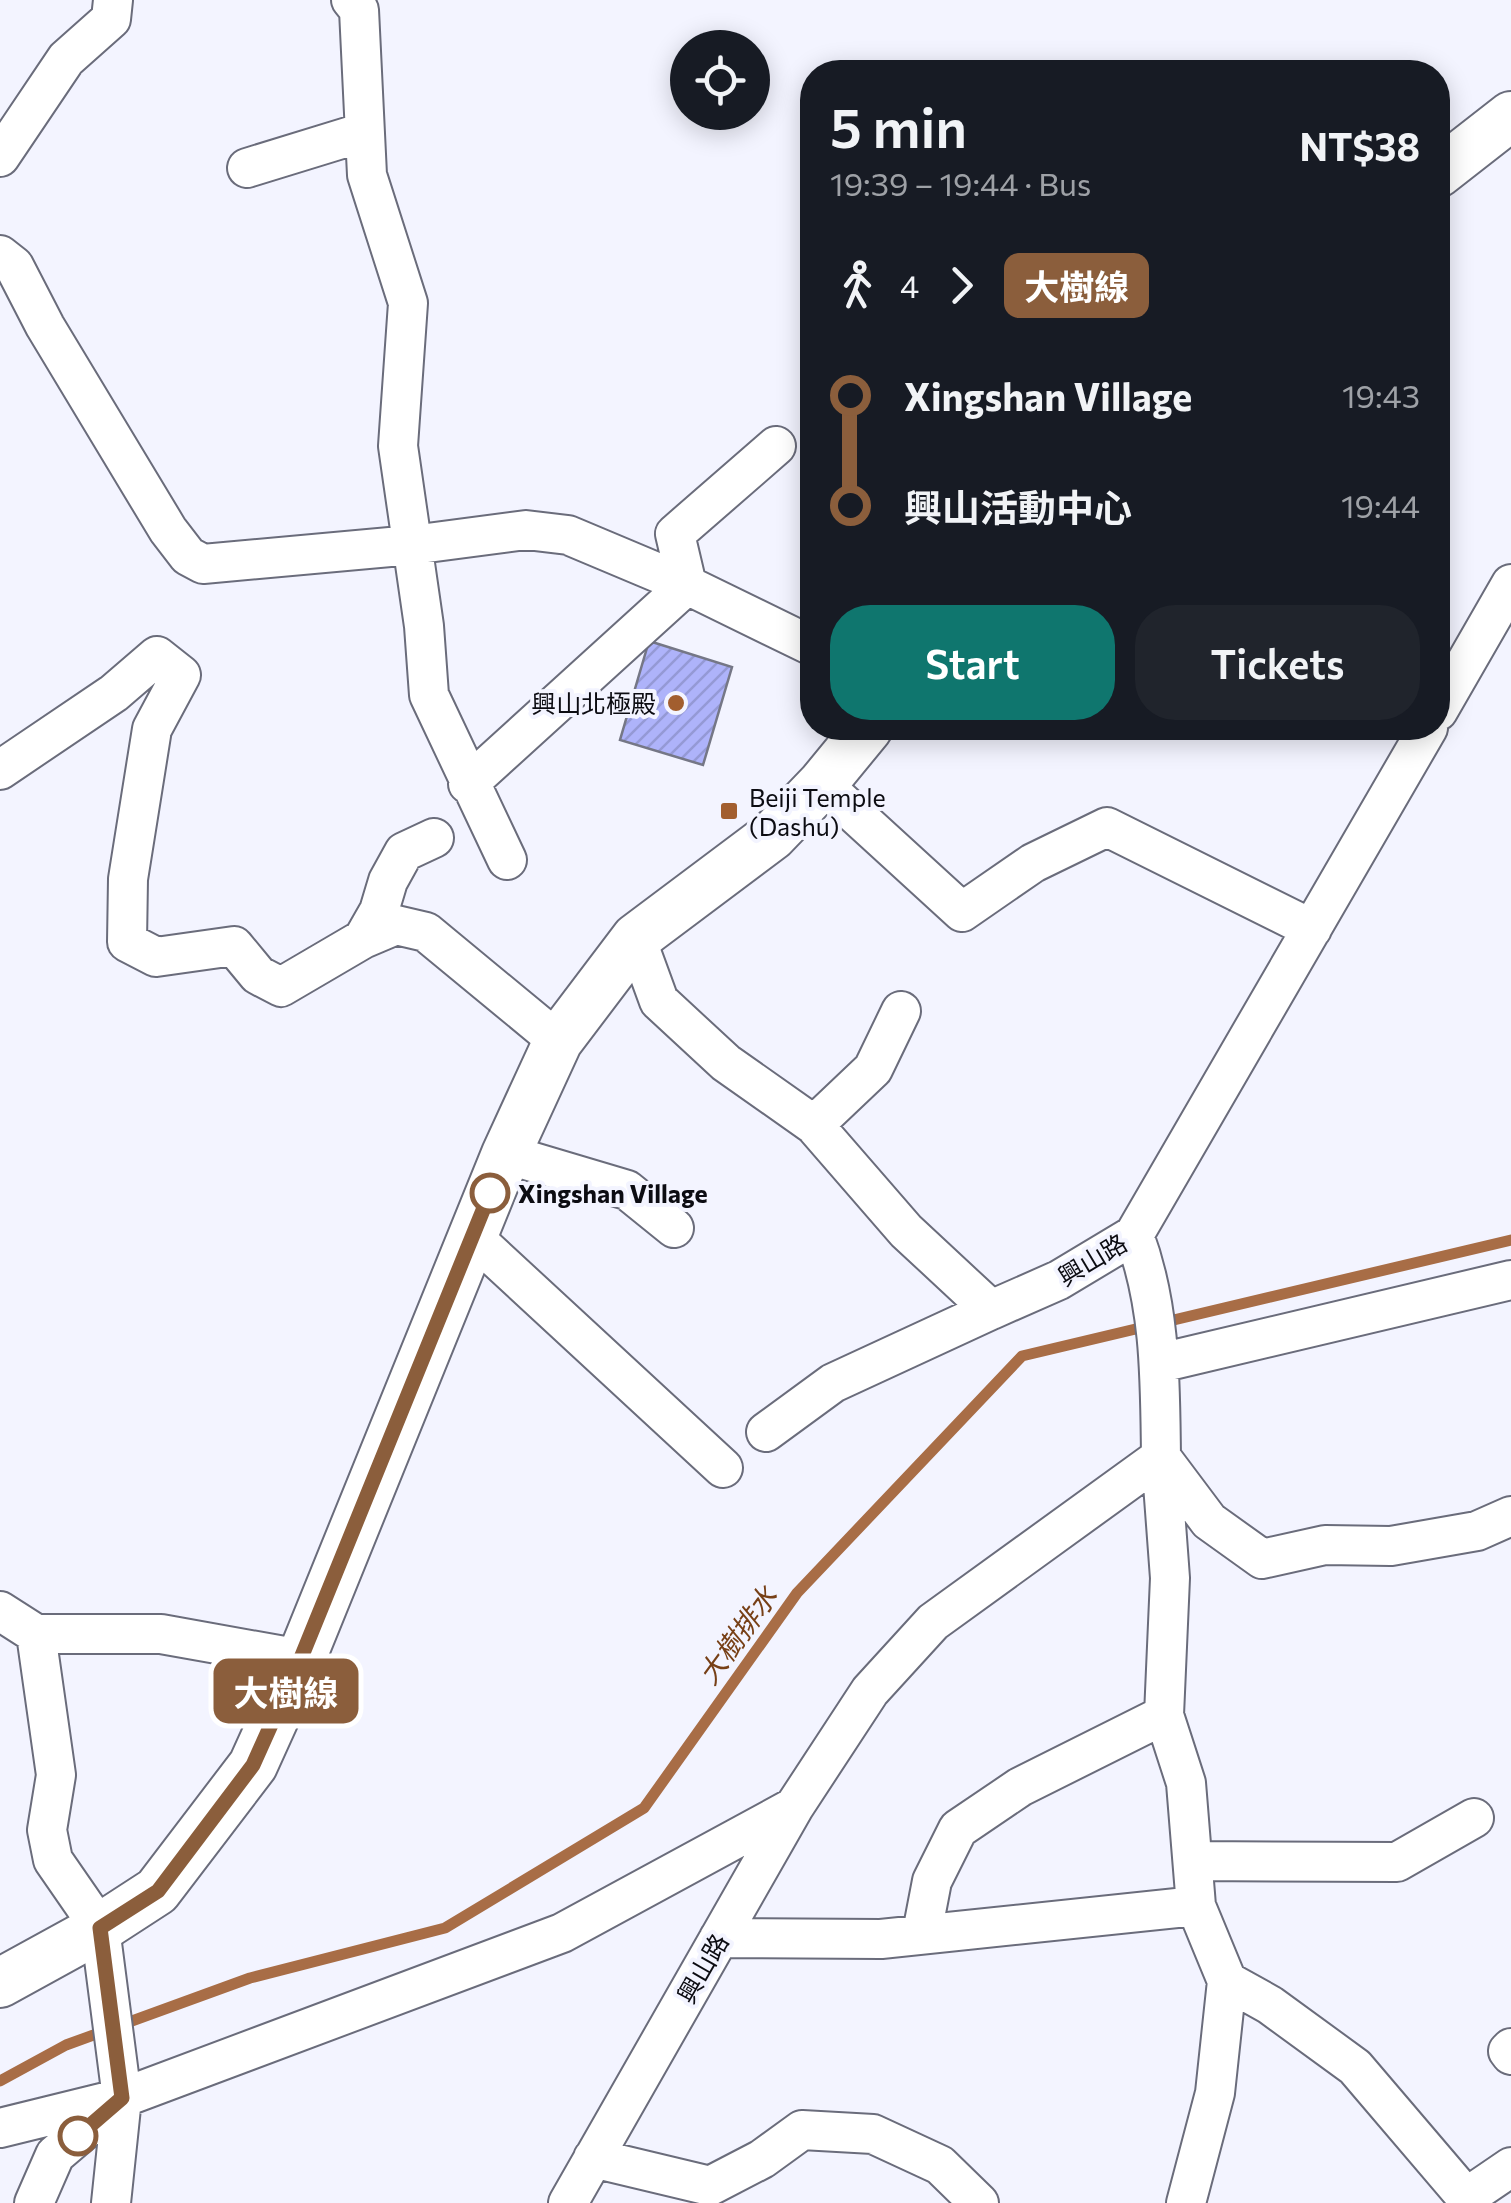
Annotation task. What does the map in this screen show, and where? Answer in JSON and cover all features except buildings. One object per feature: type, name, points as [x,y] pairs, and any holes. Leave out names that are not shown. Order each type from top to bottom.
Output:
[{"type":"main road","points":[[1450,164],[1511,116]]},
{"type":"main road","points":[[0,1983],[158,1891],[253,1765],[301,1658],[506,1154],[558,1040],[636,938],[772,836],[858,740]]},
{"type":"street","points":[[0,158],[66,60],[112,19],[114,0]]},
{"type":"street","points":[[351,0],[359,10],[367,175],[408,302],[398,446],[424,626],[429,695],[507,860]]},
{"type":"street","points":[[247,168],[364,132]]},
{"type":"street","points":[[0,255],[14,266],[168,530],[188,556],[203,564],[412,546],[526,530],[568,535],[688,585],[800,640]]},
{"type":"street","points":[[688,585],[675,534],[776,446]]},
{"type":"street","points":[[1450,690],[1511,584]]},
{"type":"street","points":[[468,784],[688,585]]},
{"type":"street","points":[[0,770],[114,694],[158,656],[180,675],[152,729],[128,880],[126,942],[156,957],[234,946],[258,974],[280,988],[363,938],[396,926],[426,932],[558,1040]]},
{"type":"street","name":"興山路","points":[[766,1432],[833,1383],[1059,1280],[1140,1250],[1312,929],[1421,740]]},
{"type":"street","points":[[822,784],[962,912],[1033,863],[1108,827],[1312,929]]},
{"type":"street","points":[[363,938],[404,852],[434,838]]},
{"type":"street","points":[[636,938],[659,1000],[726,1062],[814,1124],[906,1231],[991,1310]]},
{"type":"street","points":[[814,1124],[873,1069],[901,1010]]},
{"type":"street","points":[[506,1154],[627,1190],[674,1228]]},
{"type":"street","points":[[473,1238],[722,1468]]},
{"type":"street","points":[[1140,1250],[1159,1354],[1170,1578],[1164,1716],[1186,1782],[1196,1906],[1227,1982],[1215,2094],[1186,2203]]},
{"type":"street","points":[[1159,1354],[1511,1280]]},
{"type":"street","points":[[1162,1458],[1209,1521],[1262,1559],[1325,1545],[1391,1546],[1477,1531],[1511,1516]]},
{"type":"street","name":"興山路","points":[[568,2203],[794,1806],[870,1691],[933,1622],[1162,1458]]},
{"type":"street","points":[[0,1612],[36,1634],[162,1634],[301,1658]]},
{"type":"street","points":[[36,1634],[56,1775],[48,1830],[54,1860],[100,1928],[108,1988],[122,2098],[111,2203]]},
{"type":"street","points":[[922,1932],[932,1881],[958,1828],[1020,1788],[1164,1716]]},
{"type":"street","points":[[0,2128],[122,2098],[562,1933],[794,1806]]},
{"type":"street","points":[[1194,1861],[1397,1862],[1474,1818]]},
{"type":"street","points":[[719,1938],[881,1939],[1196,1906]]},
{"type":"street","points":[[1227,1982],[1270,2005],[1355,2066],[1469,2200],[1511,2167]]},
{"type":"street","points":[[34,2203],[55,2155],[122,2098]]},
{"type":"street","points":[[593,2158],[710,2186],[762,2159],[802,2130],[873,2134],[940,2166],[979,2203]]},
{"type":"waterway","name":"大樹排水","points":[[0,2081],[66,2045],[250,1978],[445,1928],[644,1808],[797,1593],[1022,1356],[1511,1240]]},
{"type":"bus line","name":"大樹線","points":[[78,2136],[122,2098],[100,1928],[158,1891],[253,1765],[301,1658],[490,1193]]},
{"type":"place","name":"興山北極殿","points":[[676,703]]},
{"type":"place","name":"Beiji Temple (Dashu)","points":[[729,811]]},
{"type":"place","name":"Xingshan Village","points":[[490,1193]]}]
